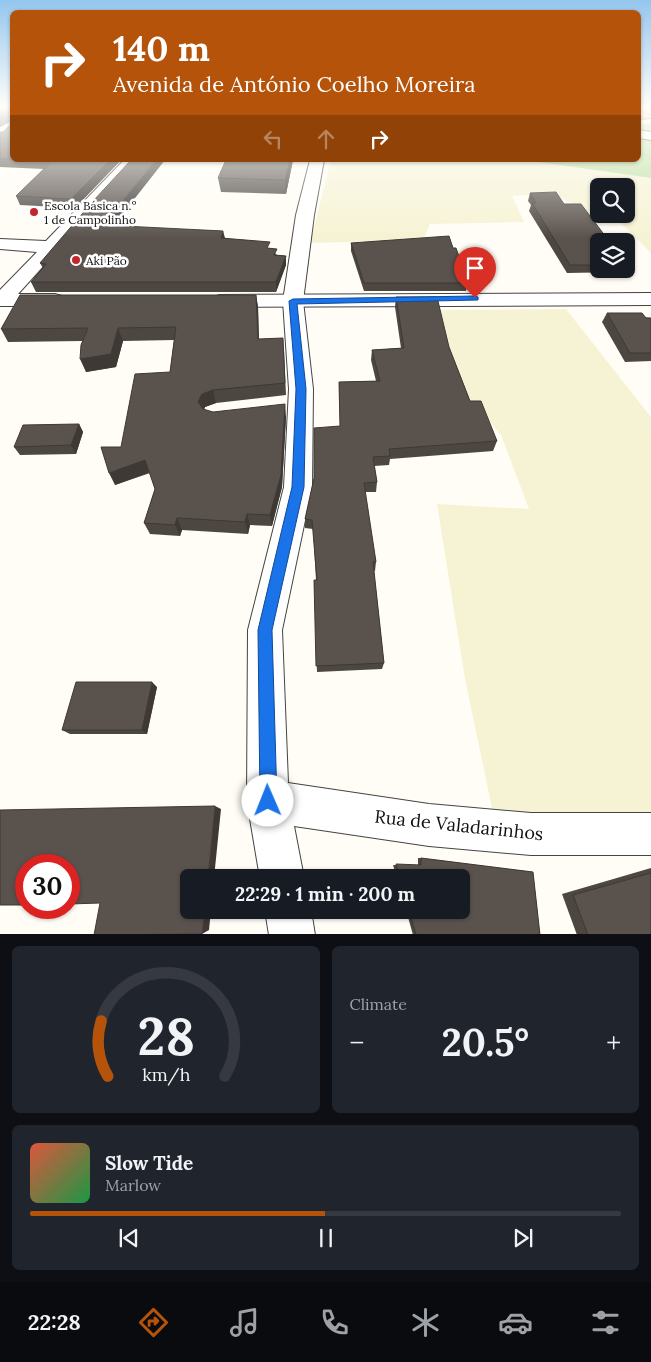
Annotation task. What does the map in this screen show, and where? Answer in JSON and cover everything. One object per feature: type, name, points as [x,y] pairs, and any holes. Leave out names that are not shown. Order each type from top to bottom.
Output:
[{"type":"street","points":[[1,300],[130,162]]},
{"type":"street","points":[[280,869],[268,801],[265,630],[298,487],[291,406],[301,389],[293,301],[305,215],[317,162]]},
{"type":"street","points":[[0,244],[51,247]]},
{"type":"street","points":[[196,301],[475,298],[651,299]]},
{"type":"street","points":[[1,300],[70,300]]},
{"type":"street","name":"Rua de Valadarinhos","points":[[268,801],[429,825],[531,834],[651,834]]},
{"type":"street","points":[[290,919],[292,934]]},
{"type":"shaded area","points":[[330,162],[538,162],[651,178],[651,253],[635,237],[635,233],[631,233],[621,223],[635,223],[635,178],[590,178],[590,214],[555,194],[512,196],[524,222],[430,224],[423,240],[310,243]]},
{"type":"shaded area","points":[[566,309],[651,417],[651,826],[496,827],[465,679],[437,504],[529,509],[501,435],[459,386],[435,310]]},
{"type":"green space","points":[[641,151],[651,151],[651,178],[538,162],[641,162]]},
{"type":"building","points":[[0,151],[10,151],[10,159],[0,159]]},
{"type":"building","points":[[51,162],[108,162],[71,199],[16,196]]},
{"type":"building","points":[[129,162],[154,162],[103,225],[223,231],[221,238],[270,242],[267,248],[277,249],[274,255],[286,256],[276,282],[31,282],[46,264],[40,263]]},
{"type":"building","points":[[225,162],[290,162],[285,180],[218,178]]},
{"type":"building","points":[[556,192],[564,204],[581,204],[590,216],[590,223],[595,223],[603,233],[590,233],[590,265],[570,265],[532,203],[536,203],[530,193]]},
{"type":"building","points":[[449,236],[453,248],[456,248],[468,283],[364,283],[351,243]]},
{"type":"building","points":[[20,295],[256,295],[258,339],[283,338],[285,383],[213,390],[202,394],[198,402],[203,409],[213,412],[285,404],[281,475],[270,515],[247,514],[245,522],[177,518],[175,525],[144,523],[155,489],[145,460],[109,473],[101,447],[121,447],[135,374],[170,372],[176,327],[118,328],[111,354],[80,359],[81,345],[88,328],[1,329]]},
{"type":"building","points":[[396,297],[437,297],[449,347],[470,401],[481,401],[497,441],[389,449],[390,456],[373,457],[377,482],[364,483],[376,562],[373,562],[384,663],[316,666],[314,580],[317,580],[312,520],[305,519],[314,478],[314,428],[340,426],[339,382],[380,381],[372,350],[404,348]]},
{"type":"building","points":[[607,313],[642,313],[646,318],[651,318],[651,353],[630,353]]},
{"type":"building","points":[[79,424],[71,445],[14,447],[23,425]]},
{"type":"building","points":[[76,682],[152,682],[142,730],[62,730]]},
{"type":"building","points":[[215,806],[209,869],[180,869],[180,919],[204,919],[202,934],[94,934],[100,903],[80,904],[80,854],[15,854],[15,905],[0,905],[0,810]]},
{"type":"building","points":[[421,858],[533,872],[540,934],[416,934],[412,919],[470,919],[470,869],[397,869],[396,864],[421,865]]},
{"type":"building","points":[[651,873],[651,934],[588,934],[573,895]]},
{"type":"place","name":"Escola Básica n.º 1 de Campolinho","points":[[34,212]]},
{"type":"place","name":"Aki Pão","points":[[76,260]]},
{"type":"route","points":[[268,801],[265,630],[298,487],[301,389],[293,301],[475,298]]}]
